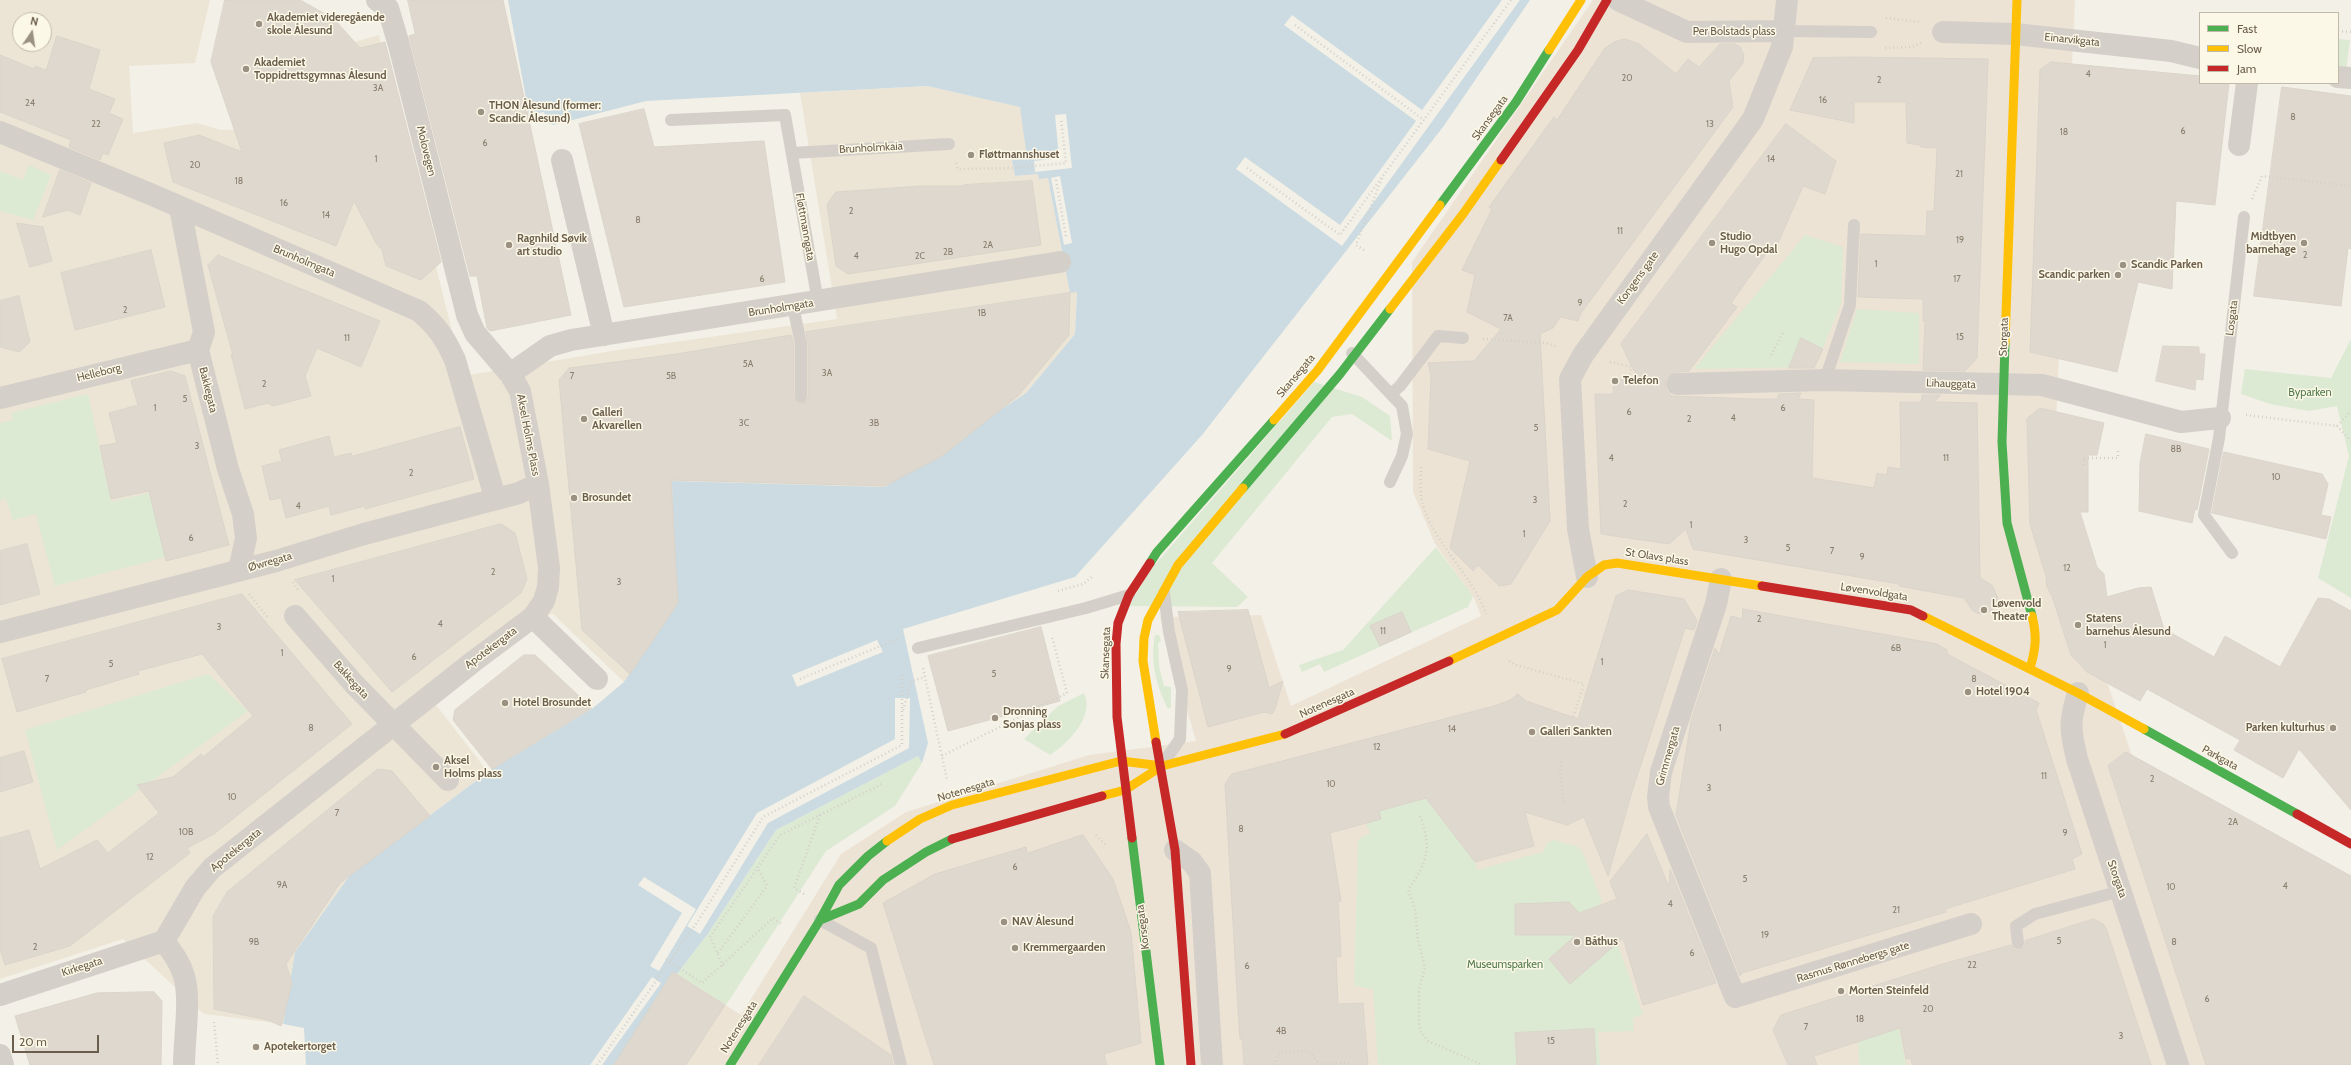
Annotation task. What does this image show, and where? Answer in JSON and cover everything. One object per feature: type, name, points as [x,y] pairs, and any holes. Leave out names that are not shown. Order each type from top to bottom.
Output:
[{"type":"street","name":"Molovegen","points":[[377,0],[388,8],[399,44],[465,308]]},
{"type":"street","name":"Skansegata","points":[[1125,790],[1117,717],[1116,644],[1118,623],[1128,595],[1157,552],[1317,371],[1516,102],[1581,0]]},
{"type":"street","points":[[1191,1065],[1175,850],[1162,766],[1153,728],[1144,661],[1144,638],[1148,620],[1178,565],[1354,355],[1463,214],[1578,50],[1608,0]]},
{"type":"street","name":"Per Bolstads plass","points":[[1618,0],[1687,32],[1785,31]]},
{"type":"street","name":"Kongens gate","points":[[1587,577],[1578,529],[1570,379],[1583,355],[1753,119],[1782,47],[1785,31],[1787,0]]},
{"type":"street","name":"Storgata","points":[[2017,0],[2002,442],[2006,523],[2036,631],[2036,650],[2030,668]]},
{"type":"street","name":"Einarvikgata","points":[[1943,32],[2015,34],[2171,51],[2199,58]]},
{"type":"street","points":[[2339,77],[2351,78]]},
{"type":"street","points":[[2239,145],[2247,84]]},
{"type":"street","name":"Brunholmgata","points":[[0,132],[419,310],[436,325],[447,342],[455,360],[495,498]]},
{"type":"street","points":[[562,160],[604,335]]},
{"type":"street","points":[[180,208],[204,332],[198,350]]},
{"type":"street","name":"Brunholmgata","points":[[510,374],[550,346],[604,335],[818,302],[1060,262]]},
{"type":"street","name":"Aksel Holms Plass","points":[[465,308],[474,333],[510,374],[520,391],[538,484]]},
{"type":"street","name":"Helleborg","points":[[0,398],[198,350]]},
{"type":"street","name":"Bakkegata","points":[[198,350],[228,469],[243,514],[246,538],[239,570]]},
{"type":"street","name":"Lihauggata","points":[[1676,384],[1825,380],[2003,386],[2042,385],[2181,422],[2220,418]]},
{"type":"street","name":"Øwregata","points":[[0,632],[276,561],[364,534],[457,510],[495,498],[519,493],[538,484]]},
{"type":"street","name":"Apotekergata","points":[[164,941],[195,888],[212,868],[393,724],[533,617],[544,601],[548,587],[549,568],[538,484]]},
{"type":"street","name":"St Olavs plass","points":[[1495,639],[1557,610],[1587,577],[1604,565],[1617,563],[1721,579]]},
{"type":"street","name":"Løvenvoldgata","points":[[1721,579],[1911,610],[2078,693]]},
{"type":"street","name":"Grimmergata","points":[[1721,579],[1716,604],[1661,772],[1658,797],[1659,808],[1735,997]]},
{"type":"street","name":"Bakkegata","points":[[295,616],[354,684],[393,724]]},
{"type":"street","points":[[533,617],[597,679]]},
{"type":"street","name":"Notenesgata","points":[[820,920],[859,904],[883,880],[926,852],[960,835],[1125,790],[1162,766],[1288,733],[1428,671],[1495,639]]},
{"type":"street","name":"Storgata","points":[[2078,693],[2070,718],[2071,735],[2077,759],[2178,1065]]},
{"type":"street","name":"Parkgata","points":[[2078,693],[2349,840]]},
{"type":"street","points":[[393,724],[448,780]]},
{"type":"street","name":"Notenesgata","points":[[730,1065],[820,920],[839,885],[868,856],[920,819],[974,798],[1121,761],[1162,766]]},
{"type":"street","name":"Korsegata","points":[[1125,790],[1131,823],[1160,1065]]},
{"type":"street","points":[[1175,850],[1192,862],[1200,873],[1212,1065]]},
{"type":"street","name":"Rasmus Rønnebergs gate","points":[[1735,997],[1971,924]]},
{"type":"street","points":[[164,941],[176,956],[184,977],[186,1004],[184,1065]]},
{"type":"street","name":"Kirkegata","points":[[0,995],[164,941]]},
{"type":"street","points":[[0,1055],[3,1065]]},
{"type":"lane","points":[[1785,31],[1871,32]]},
{"type":"lane","name":"Fløttmanngata","points":[[671,120],[785,115],[818,302]]},
{"type":"lane","name":"Brunholmkaia","points":[[792,153],[949,144]]},
{"type":"lane","name":"Losgata","points":[[2232,553],[2204,515],[2219,438],[2220,418],[2244,217]]},
{"type":"lane","points":[[1825,380],[1850,305],[1854,225]]},
{"type":"lane","points":[[793,306],[801,344],[801,397]]},
{"type":"lane","points":[[1392,393],[1400,386],[1438,336],[1463,338]]},
{"type":"lane","points":[[1338,342],[1354,355],[1392,393],[1402,406],[1407,434],[1402,456],[1390,482]]},
{"type":"lane","points":[[1162,766],[1180,739],[1182,690],[1169,632],[1164,590]]},
{"type":"lane","points":[[918,648],[1086,608],[1128,595]]},
{"type":"lane","points":[[2018,943],[2016,926],[2035,914],[2121,891]]},
{"type":"lane","points":[[820,920],[871,948],[901,1065]]},
{"type":"path","points":[[1247,168],[1340,235],[1511,0]]},
{"type":"path","points":[[1295,25],[1424,120]]},
{"type":"path","points":[[2339,31],[2351,32]]},
{"type":"path","points":[[949,144],[958,169],[1012,168],[1066,163],[1061,119]]},
{"type":"path","points":[[1364,250],[1356,245],[1384,174]]},
{"type":"path","points":[[2244,217],[2262,176],[2351,186]]},
{"type":"path","points":[[1056,180],[1066,238]]},
{"type":"path","points":[[1463,338],[1546,343],[1631,368],[1629,383],[1655,384]]},
{"type":"path","points":[[2336,426],[2351,412]]},
{"type":"path","points":[[2220,418],[2234,414],[2336,426],[2351,441]]},
{"type":"path","points":[[2083,465],[2083,458],[2118,458],[2118,451]]},
{"type":"path","points":[[1422,465],[1421,495],[1428,518],[1481,598],[1485,610]]},
{"type":"path","points":[[800,679],[904,636]]},
{"type":"path","points":[[1495,639],[1504,658],[1516,665],[1584,684],[1573,717]]},
{"type":"path","points":[[918,648],[948,785]]},
{"type":"path","points":[[942,756],[1067,693],[1057,656]]},
{"type":"path","points":[[597,1065],[698,921],[763,818],[902,745],[902,674]]},
{"type":"path","points":[[902,714],[912,681],[925,677]]},
{"type":"path","points":[[1562,762],[1560,770],[1564,804]]},
{"type":"path","points":[[723,966],[710,937],[757,866],[780,835],[882,784]]},
{"type":"path","points":[[804,894],[794,888],[820,814]]},
{"type":"path","points":[[1420,816],[1428,838],[1426,858],[1408,890],[1415,909],[1418,940],[1426,968],[1419,989],[1419,1025],[1428,1041],[1484,1065]]},
{"type":"path","points":[[718,953],[767,886],[757,866]]},
{"type":"path","points":[[666,960],[702,983],[723,966],[773,918],[783,925]]},
{"type":"path","points":[[1274,1065],[1280,1052],[1308,1051],[1320,1064],[1348,1063],[1356,1065]]},
{"type":"shaded area","points":[[0,0],[210,0],[195,63],[129,66],[133,133],[197,123],[221,130],[258,129],[333,48],[379,35],[463,376],[618,350],[837,319],[800,93],[927,86],[1021,107],[1027,158],[1012,160],[1015,176],[1038,174],[1048,178],[1070,292],[1077,292],[1075,334],[1026,393],[885,487],[673,481],[676,604],[624,682],[552,613],[436,705],[488,772],[350,875],[295,952],[283,1024],[204,1014],[123,939],[0,979]]},
{"type":"shaded area","points":[[508,0],[1530,0],[1443,127],[1202,435],[1075,577],[903,629],[928,743],[922,763],[918,756],[776,830],[707,935],[677,974],[615,1065],[306,1065],[304,1028],[283,1024],[295,952],[350,875],[492,769],[593,708],[624,682],[676,604],[672,481],[885,487],[1026,393],[1075,334],[1077,292],[1070,293],[1048,178],[1039,179],[1038,174],[1015,176],[1012,160],[1027,158],[1020,107],[927,86],[646,101],[553,125],[547,122],[544,112],[529,115]]},
{"type":"shaded area","points":[[1593,0],[2075,0],[2056,423],[2096,649],[2236,1065],[615,1065],[677,974],[741,1015],[841,854],[906,812],[1089,755],[1196,741],[1160,617],[1261,615],[1291,706],[1481,616],[1474,598],[1435,544],[1413,492],[1412,262]]},
{"type":"green space","points":[[2339,39],[2350,40],[2346,69],[2339,68]]},
{"type":"green space","points":[[29,165],[51,175],[33,220],[0,211],[0,171],[23,180]]},
{"type":"green space","points":[[1805,235],[1843,247],[1841,304],[1815,367],[1694,369]]},
{"type":"green space","points":[[1857,309],[1919,313],[1919,364],[1840,362]]},
{"type":"green space","name":"Byparken","points":[[2351,339],[2351,598],[2318,578],[2349,456],[2337,406],[2309,411],[2270,404],[2241,394],[2245,369],[2331,378]]},
{"type":"green space","points":[[1314,382],[1362,397],[1390,416],[1392,441],[1352,414],[1332,417],[1212,563],[1248,597],[1237,607],[1129,606],[1147,574]]},
{"type":"green space","points":[[88,394],[111,502],[149,493],[166,557],[55,586],[36,514],[13,520],[6,499],[0,500],[0,423],[13,420],[11,413]]},
{"type":"green space","points":[[1436,547],[1473,596],[1468,607],[1324,672],[1320,664],[1302,672],[1299,665],[1343,650]]},
{"type":"green space","points":[[1155,635],[1159,635],[1161,641],[1158,643],[1159,666],[1164,686],[1171,687],[1171,707],[1168,709],[1160,691],[1155,673],[1153,655]]},
{"type":"green space","points":[[208,674],[248,711],[57,850],[25,730]]},
{"type":"green space","points":[[1084,693],[1086,711],[1083,720],[1072,736],[1057,750],[1050,755],[1024,739],[1058,706]]},
{"type":"green space","points":[[918,756],[922,763],[895,806],[826,851],[726,1005],[677,974],[707,935],[776,830]]},
{"type":"green space","name":"Museumsparken","points":[[1425,798],[1475,861],[1477,870],[1543,852],[1547,843],[1554,840],[1576,846],[1582,851],[1602,901],[1591,915],[1619,948],[1643,1014],[1633,1018],[1634,1031],[1598,1032],[1600,1065],[1378,1065],[1373,989],[1354,986],[1358,840],[1370,833],[1363,815]]},
{"type":"green space","points":[[1899,1028],[1906,1065],[1859,1065],[1858,1041]]},
{"type":"pier","points":[[1502,0],[1520,0],[1342,246],[1236,169],[1245,157],[1340,225],[1416,121],[1284,25],[1292,15],[1422,110]]},
{"type":"pier","points":[[1066,114],[1072,168],[1035,172],[1034,161],[1059,158],[1055,115]]},
{"type":"pier","points":[[1060,176],[1072,243],[1064,245],[1051,178]]},
{"type":"pier","points":[[877,640],[883,652],[797,687],[792,675]]},
{"type":"pier","points":[[895,698],[910,698],[909,748],[768,823],[700,934],[687,926],[757,813],[895,739]]},
{"type":"pier","points":[[644,877],[696,909],[659,971],[650,966],[682,913],[638,885]]},
{"type":"pier","points":[[652,977],[661,983],[602,1065],[590,1065]]},
{"type":"building","points":[[225,0],[300,0],[334,19],[360,48],[385,42],[441,262],[421,280],[386,266],[382,250],[376,243],[354,201],[336,246],[173,182],[164,143],[199,135],[242,152],[211,62]]},
{"type":"building","points":[[408,0],[503,0],[571,315],[490,331],[487,328],[477,276],[470,276],[409,36],[415,34]]},
{"type":"building","points":[[57,36],[100,50],[89,89],[115,99],[109,113],[123,119],[108,155],[103,153],[100,160],[69,147],[71,140],[0,112],[0,55],[34,69],[35,66],[46,70]]},
{"type":"building","points":[[1625,39],[1639,44],[1676,74],[1688,59],[1699,67],[1720,44],[1735,44],[1740,47],[1744,55],[1743,63],[1729,81],[1733,107],[1581,313],[1578,321],[1560,317],[1553,328],[1540,334],[1550,521],[1511,584],[1499,586],[1478,565],[1473,571],[1450,548],[1470,461],[1428,449],[1431,376],[1428,363],[1474,361],[1501,329],[1467,312],[1475,275],[1462,270],[1492,209],[1489,207],[1554,117],[1557,120],[1605,48],[1614,42]]},
{"type":"building","points":[[1854,57],[1988,59],[1977,358],[1965,371],[1923,370],[1925,321],[1923,321],[1923,299],[1858,297],[1861,234],[1926,236],[1927,211],[1934,211],[1937,148],[1921,147],[1920,145],[1907,143],[1906,102],[1854,102],[1854,123],[1790,110],[1813,58]]},
{"type":"building","points":[[2051,62],[2199,76],[2199,84],[2229,84],[2215,205],[2176,201],[2172,289],[2138,282],[2117,372],[2030,352],[2040,70]]},
{"type":"building","points":[[2282,87],[2351,96],[2351,249],[2348,248],[2341,306],[2254,296]]},
{"type":"building","points":[[644,109],[654,147],[764,141],[785,282],[624,307],[579,124]]},
{"type":"building","points":[[1786,124],[1836,161],[1825,194],[1803,186],[1778,243],[1775,241],[1731,303],[1737,307],[1689,371],[1676,372],[1666,378],[1666,390],[1671,395],[1670,396],[1753,399],[1777,399],[1779,394],[1801,393],[1798,399],[1814,400],[1812,478],[1874,488],[1877,473],[1887,475],[1888,467],[1901,469],[1900,402],[1921,402],[1922,395],[1941,395],[1934,402],[1977,403],[1980,578],[1992,585],[1998,598],[1993,609],[1987,613],[1980,614],[1973,611],[1964,598],[1899,586],[1899,584],[1693,549],[1686,529],[1669,544],[1601,534],[1595,394],[1613,394],[1614,379],[1639,381],[1621,344]]},
{"type":"building","points":[[60,170],[91,183],[80,215],[68,210],[43,217]]},
{"type":"building","points":[[1032,181],[1041,245],[848,274],[836,266],[827,204],[836,192],[921,186],[964,186]]},
{"type":"building","points":[[17,223],[43,227],[52,261],[30,267]]},
{"type":"building","points":[[151,250],[165,307],[75,330],[61,273]]},
{"type":"building","points":[[218,255],[380,321],[361,367],[317,348],[305,376],[311,396],[273,406],[268,403],[245,409],[231,354],[233,355],[208,265]]},
{"type":"building","points":[[1070,293],[1069,335],[1018,396],[942,456],[885,486],[671,480],[678,603],[630,674],[582,630],[559,380],[569,368],[670,355],[791,335],[794,345],[794,397],[797,403],[801,404],[807,401],[808,397],[808,344],[806,332]]},
{"type":"building","points":[[19,296],[30,342],[19,352],[0,347],[0,301]]},
{"type":"building","points":[[1801,338],[1823,349],[1814,368],[1789,368]]},
{"type":"building","points":[[2163,346],[2199,347],[2199,354],[2205,354],[2203,380],[2196,379],[2195,390],[2156,381]]},
{"type":"building","points":[[171,371],[185,376],[229,545],[166,561],[149,491],[111,499],[100,446],[117,443],[109,413],[138,405],[131,381]]},
{"type":"building","points":[[2040,408],[2104,423],[2097,455],[2088,455],[2088,512],[2080,512],[2097,567],[2104,574],[2107,597],[2138,588],[2151,587],[2164,629],[2214,657],[2225,636],[2280,667],[2318,598],[2329,599],[2351,611],[2351,810],[2299,749],[2283,778],[2234,750],[2240,740],[2147,689],[2140,701],[2087,672],[2071,655],[2052,596],[2047,587],[2046,576],[2030,524],[2027,419]]},
{"type":"building","points":[[460,427],[474,479],[365,509],[365,506],[331,515],[329,506],[286,518],[281,498],[270,500],[262,466],[282,461],[279,450],[329,436],[334,457],[351,453],[352,456]]},
{"type":"building","points":[[2146,434],[2209,449],[2197,510],[2195,509],[2192,523],[2139,511],[2140,464]]},
{"type":"building","points":[[2224,452],[2322,474],[2328,484],[2321,515],[2331,517],[2326,539],[2212,513]]},
{"type":"building","points":[[501,524],[515,533],[527,579],[521,593],[392,692],[295,580]]},
{"type":"building","points":[[27,544],[40,594],[0,605],[0,551]]},
{"type":"building","points":[[1628,590],[1684,599],[1697,621],[1694,630],[1685,628],[1631,795],[1608,876],[1584,817],[1567,825],[1525,812],[1534,846],[1475,862],[1426,798],[1379,811],[1381,819],[1330,833],[1341,901],[1338,902],[1341,956],[1336,957],[1338,1004],[1363,1003],[1368,1065],[1244,1065],[1242,1039],[1240,1039],[1225,784],[1232,774],[1494,706],[1510,700],[1518,694],[1526,701],[1578,719],[1616,596]]},
{"type":"building","points":[[242,594],[352,724],[214,834],[187,848],[190,853],[70,946],[5,965],[0,949],[0,838],[29,830],[40,869],[97,840],[108,853],[159,813],[137,785],[173,777],[201,754],[203,757],[253,716],[202,654],[138,671],[139,674],[86,690],[86,692],[17,712],[2,659]]},
{"type":"building","points":[[1743,609],[1937,644],[1947,650],[1947,654],[2039,703],[2036,710],[2082,854],[2072,859],[2075,869],[1945,909],[1946,912],[1742,973],[1740,976],[1676,815],[1691,721],[1715,648],[1719,655],[1731,616],[1742,619]]},
{"type":"building","points":[[1248,610],[1269,688],[1283,681],[1275,709],[1272,714],[1264,712],[1208,727],[1178,612]]},
{"type":"building","points":[[1402,612],[1411,632],[1380,646],[1370,626]]},
{"type":"building","points":[[1041,627],[1060,701],[948,731],[928,656]]},
{"type":"building","points":[[524,655],[535,655],[592,708],[492,769],[453,720],[455,710]]},
{"type":"building","points":[[24,751],[33,782],[0,792],[0,758]]},
{"type":"building","points":[[2126,752],[2351,876],[2351,1065],[2206,1065],[2108,766]]},
{"type":"building","points":[[378,769],[392,771],[430,816],[340,883],[286,964],[292,983],[281,1026],[268,1020],[214,1009],[213,916],[227,892]]},
{"type":"building","points":[[1647,834],[1669,887],[1670,869],[1716,983],[1643,1005],[1623,938],[1570,984],[1549,959],[1576,935],[1515,935],[1515,904],[1569,902],[1579,913],[1617,899],[1610,882]]},
{"type":"building","name":"Kremmergaarden","points":[[1083,835],[1113,879],[1131,932],[1141,1043],[1104,1054],[1107,1065],[934,1065],[883,903],[935,874],[1026,847],[1027,853]]},
{"type":"building","points":[[2094,919],[2103,924],[2106,928],[2151,1065],[1912,1065],[1911,1058],[1906,1059],[1900,1028],[1814,1056],[1817,1065],[1788,1065],[1773,1030],[1781,1015],[1946,963],[2011,945],[2015,950],[2019,950],[2025,946],[2025,941]]},
{"type":"building","points":[[673,972],[725,1005],[686,1065],[614,1065]]},
{"type":"building","points":[[154,992],[162,1001],[161,1065],[30,1065],[15,1016],[97,993]]},
{"type":"building","points":[[804,996],[891,1055],[893,1065],[759,1065]]},
{"type":"building","points":[[1594,1029],[1596,1065],[1517,1065],[1515,1033]]},
{"type":"traffic: fast","points":[[1440,205],[1516,102],[1549,50]]},
{"type":"traffic: fast","points":[[1243,488],[1340,374],[1390,309]]},
{"type":"traffic: fast","points":[[2005,343],[2002,442],[2007,523],[2032,616]]},
{"type":"traffic: fast","points":[[1150,563],[1157,552],[1274,420]]},
{"type":"traffic: fast","points":[[2144,729],[2297,814]]},
{"type":"traffic: fast","points":[[1132,838],[1160,1065]]},
{"type":"traffic: fast","points":[[820,920],[859,904],[883,880],[926,852],[952,839]]},
{"type":"traffic: fast","points":[[730,1065],[820,920],[839,885],[868,856],[887,841]]},
{"type":"traffic: slow","points":[[1549,50],[1581,0]]},
{"type":"traffic: slow","points":[[2005,343],[2017,0]]},
{"type":"traffic: slow","points":[[1390,309],[1463,214],[1501,160]]},
{"type":"traffic: slow","points":[[1274,420],[1317,371],[1440,205]]},
{"type":"traffic: slow","points":[[1156,742],[1143,661],[1144,638],[1148,620],[1178,565],[1243,488]]},
{"type":"traffic: slow","points":[[1449,661],[1557,610],[1587,577],[1604,565],[1617,563],[1762,586]]},
{"type":"traffic: slow","points":[[1923,616],[2078,693],[2144,729]]},
{"type":"traffic: slow","points":[[2030,668],[2034,655],[2035,642],[2035,629],[2032,616]]},
{"type":"traffic: slow","points":[[1102,796],[1125,790],[1162,766],[1285,734]]},
{"type":"traffic: slow","points":[[887,841],[920,819],[952,805],[1121,761],[1162,766]]},
{"type":"traffic: jam","points":[[1501,160],[1578,50],[1607,0]]},
{"type":"traffic: jam","points":[[1132,838],[1117,717],[1116,644],[1118,623],[1129,595],[1150,563]]},
{"type":"traffic: jam","points":[[1762,586],[1911,610],[1923,616]]},
{"type":"traffic: jam","points":[[1285,734],[1449,661]]},
{"type":"traffic: jam","points":[[1156,742],[1175,850],[1191,1065]]},
{"type":"traffic: jam","points":[[952,839],[1102,796]]},
{"type":"traffic: jam","points":[[2297,814],[2351,844]]},
{"type":"place","name":"Akademiet videregående skole Ålesund","points":[[259,24]]},
{"type":"place","name":"Akademiet Toppidrettsgymnas Ålesund","points":[[246,69]]},
{"type":"place","name":"THON Ålesund (former: Scandic Ålesund)","points":[[481,112]]},
{"type":"place","name":"Fløttmannshuset","points":[[971,155]]},
{"type":"place","name":"Studio Hugo Opdal","points":[[1712,243]]},
{"type":"place","name":"Midtbyen barnehage","points":[[2304,243]]},
{"type":"place","name":"Ragnhild Søvik art studio","points":[[509,245]]},
{"type":"place","name":"Scandic Parken","points":[[2123,265]]},
{"type":"place","name":"Scandic parken","points":[[2118,275]]},
{"type":"place","name":"Telefon","points":[[1615,381]]},
{"type":"place","name":"Galleri Akvarellen","points":[[584,419]]},
{"type":"place","name":"Brosundet","points":[[574,498]]},
{"type":"place","name":"Løvenvold Theater","points":[[1984,610]]},
{"type":"place","name":"Statens barnehus Ålesund","points":[[2078,625]]},
{"type":"place","name":"Hotel 1904","points":[[1968,692]]},
{"type":"place","name":"Hotel Brosundet","points":[[505,703]]},
{"type":"place","name":"Dronning Sonjas plass","points":[[995,718]]},
{"type":"place","name":"Parken kulturhus","points":[[2333,728]]},
{"type":"place","name":"Galleri Sankten","points":[[1532,732]]},
{"type":"place","name":"Aksel Holms plass","points":[[436,767]]},
{"type":"place","name":"NAV Ålesund","points":[[1004,922]]},
{"type":"place","name":"Båthus","points":[[1577,942]]},
{"type":"place","name":"Kremmergaarden","points":[[1015,948]]},
{"type":"place","name":"Morten Steinfeld","points":[[1841,991]]},
{"type":"place","name":"Apotekertorget","points":[[256,1047]]}]
